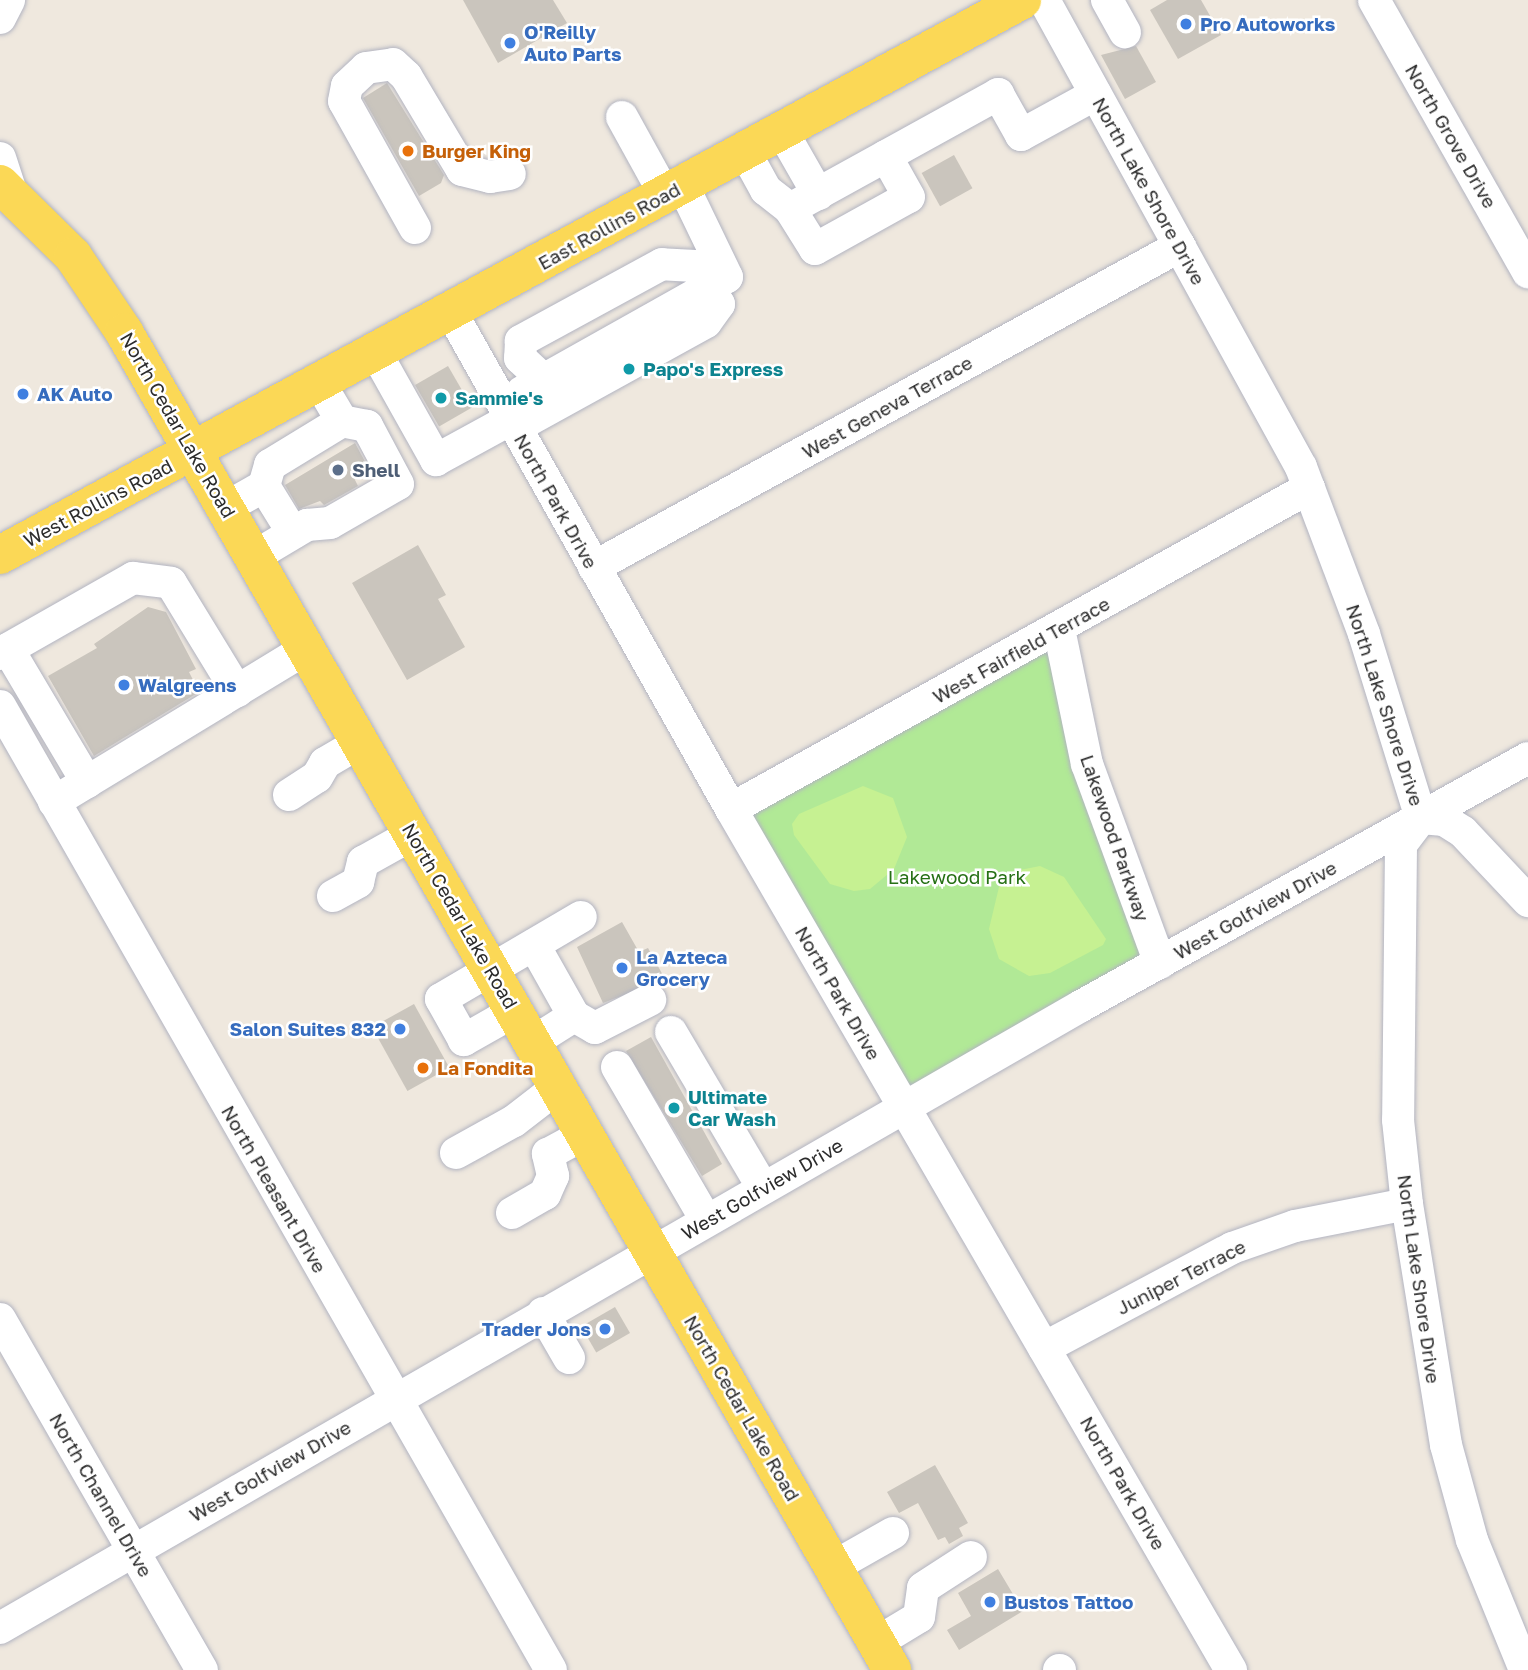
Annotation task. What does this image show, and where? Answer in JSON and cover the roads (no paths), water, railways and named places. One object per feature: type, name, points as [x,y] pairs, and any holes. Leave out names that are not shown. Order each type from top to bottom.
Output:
[{"type":"main road","name":"East Rollins Road","points":[[195,452],[1022,0]]},
{"type":"main road","name":"North Cedar Lake Road","points":[[6,190],[72,256],[195,452],[884,1656]]},
{"type":"main road","name":"West Rollins Road","points":[[0,555],[195,452]]},
{"type":"street","points":[[0,18],[9,0]]},
{"type":"street","name":"North Lake Shore Drive","points":[[1044,0],[1310,488],[1364,634],[1421,818],[1401,845],[1398,1120],[1407,1204],[1447,1445],[1472,1540],[1525,1670]]},
{"type":"street","points":[[1107,0],[1125,32]]},
{"type":"street","name":"North Grove Drive","points":[[1374,0],[1528,272]]},
{"type":"street","points":[[415,228],[344,101],[346,86],[366,68],[393,64],[406,76],[463,170],[490,177],[510,174]]},
{"type":"street","points":[[790,209],[998,94],[1021,135],[1096,94]]},
{"type":"street","points":[[510,417],[544,376],[712,290],[727,277],[726,267],[622,117]]},
{"type":"street","points":[[782,131],[818,194]]},
{"type":"street","points":[[745,152],[766,190],[790,209],[815,249],[909,197],[886,156]]},
{"type":"street","points":[[0,158],[6,190]]},
{"type":"street","name":"West Geneva Terrace","points":[[594,567],[1180,246]]},
{"type":"street","points":[[376,353],[436,460],[510,417],[706,322],[719,304],[695,266],[683,262],[674,273],[535,345],[544,376]]},
{"type":"street","name":"North Park Drive","points":[[451,312],[731,809],[1231,1670]]},
{"type":"street","points":[[320,384],[342,421]]},
{"type":"street","points":[[253,420],[293,533]]},
{"type":"street","points":[[227,507],[342,421],[367,426],[398,484],[330,523],[307,525],[255,556]]},
{"type":"street","name":"West Fairfield Terrace","points":[[731,809],[1310,488]]},
{"type":"street","points":[[87,782],[4,652],[133,578],[171,583],[237,691]]},
{"type":"street","name":"Lakewood Parkway","points":[[1059,629],[1087,764],[1160,963]]},
{"type":"street","points":[[54,802],[307,648]]},
{"type":"street","name":"North Pleasant Drive","points":[[0,706],[551,1670]]},
{"type":"street","points":[[289,795],[317,777],[325,762],[361,742]]},
{"type":"street","name":"West Golfview Drive","points":[[0,1628],[394,1398],[904,1107],[1528,758]]},
{"type":"street","points":[[1421,818],[1444,820],[1463,832],[1528,901]]},
{"type":"street","points":[[333,896],[358,882],[363,862],[413,834]]},
{"type":"street","points":[[574,1016],[464,1040],[441,999],[582,917]]},
{"type":"street","points":[[534,945],[574,1016],[595,1028],[650,1000]]},
{"type":"street","points":[[671,1032],[763,1188]]},
{"type":"street","points":[[617,1067],[706,1220]]},
{"type":"street","points":[[456,1153],[514,1121],[558,1087]]},
{"type":"street","points":[[512,1213],[545,1194],[553,1176],[548,1154],[585,1134]]},
{"type":"street","name":"Juniper Terrace","points":[[1044,1348],[1232,1248],[1295,1226],[1407,1204]]},
{"type":"street","points":[[543,1313],[569,1358]]},
{"type":"street","name":"North Channel Drive","points":[[0,1319],[202,1670]]},
{"type":"street","points":[[833,1567],[893,1533]]},
{"type":"street","points":[[884,1656],[919,1617],[922,1588],[971,1557]]},
{"type":"place","name":"Pro Autoworks","points":[[1186,24]]},
{"type":"place","name":"O'Reilly Auto Parts","points":[[510,43]]},
{"type":"place","name":"Burger King","points":[[408,151]]},
{"type":"place","name":"Papo's Express","points":[[629,369]]},
{"type":"place","name":"AK Auto","points":[[23,394]]},
{"type":"place","name":"Sammie's","points":[[441,398]]},
{"type":"place","name":"Shell","points":[[338,470]]},
{"type":"place","name":"Walgreens","points":[[124,685]]},
{"type":"place","name":"La Azteca Grocery","points":[[622,968]]},
{"type":"place","name":"Salon Suites 832","points":[[400,1029]]},
{"type":"place","name":"La Fondita","points":[[423,1068]]},
{"type":"place","name":"Ultimate Car Wash","points":[[674,1108]]},
{"type":"place","name":"Trader Jons","points":[[605,1329]]},
{"type":"place","name":"Bustos Tattoo","points":[[990,1602]]},
{"type":"park label","name":"Lakewood Park","points":[[957,877]]}]
